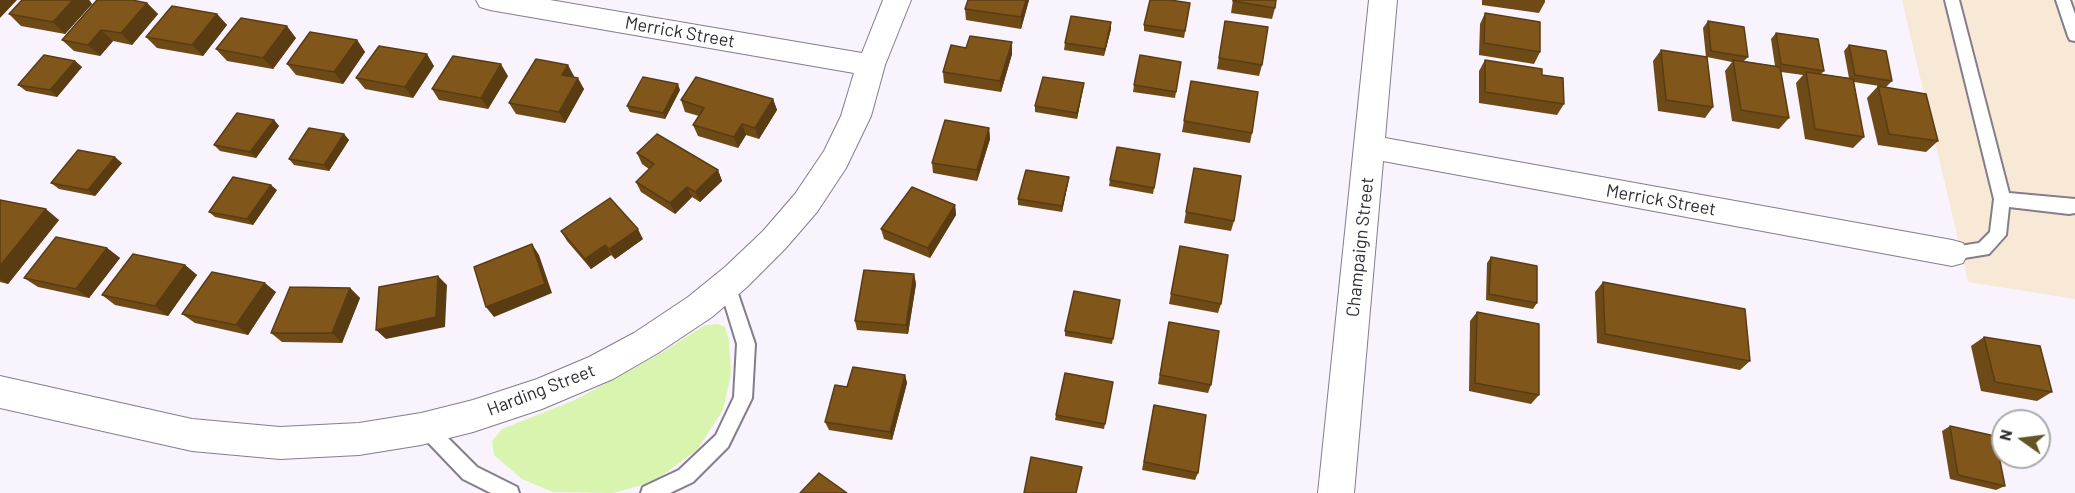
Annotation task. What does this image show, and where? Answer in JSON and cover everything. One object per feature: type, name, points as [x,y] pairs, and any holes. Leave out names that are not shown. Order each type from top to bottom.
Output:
[{"type":"street","name":"Merrick Street","points":[[490,0],[871,64]]},
{"type":"street","name":"Harding Street","points":[[0,392],[192,435],[269,442],[359,439],[426,428],[473,416],[532,396],[601,368],[646,343],[700,307],[727,285],[774,240],[806,203],[835,159],[856,116],[871,64],[897,0]]},
{"type":"street","name":"Champaign Street","points":[[1336,493],[1383,0]]},
{"type":"street","name":"Merrick Street","points":[[1370,147],[1952,253]]},
{"type":"lane","points":[[1952,0],[2002,199],[1998,235],[1983,249],[1952,253]]},
{"type":"lane","points":[[2063,0],[2075,36]]},
{"type":"lane","points":[[2002,199],[2075,206]]},
{"type":"lane","points":[[650,493],[686,476],[722,441],[743,398],[746,344],[727,285]]},
{"type":"lane","points":[[426,428],[470,473],[510,493]]},
{"type":"shaded area","points":[[1902,0],[2075,0],[2075,299],[1968,282]]},
{"type":"green space","points":[[718,324],[725,327],[729,341],[731,374],[723,410],[697,450],[653,482],[613,493],[553,492],[522,479],[494,455],[492,441],[502,429],[575,400],[663,352],[705,325]]},
{"type":"building","points":[[22,0],[73,0],[53,22],[9,14]]},
{"type":"building","points":[[97,0],[132,0],[147,3],[121,33],[101,30],[88,45],[62,40]]},
{"type":"building","points":[[968,0],[1026,0],[1021,17],[965,9]]},
{"type":"building","points":[[1150,0],[1190,3],[1185,31],[1144,25]]},
{"type":"building","points":[[1233,0],[1276,0],[1275,8]]},
{"type":"building","points":[[172,6],[217,14],[192,45],[146,37]]},
{"type":"building","points":[[1485,13],[1540,22],[1540,52],[1484,43]]},
{"type":"building","points":[[1071,16],[1111,22],[1105,49],[1065,43]]},
{"type":"building","points":[[241,18],[287,26],[263,58],[216,49]]},
{"type":"building","points":[[1225,21],[1268,27],[1262,65],[1219,58]]},
{"type":"building","points":[[1708,21],[1744,27],[1748,57],[1711,51]]},
{"type":"building","points":[[310,32],[357,40],[334,72],[287,64]]},
{"type":"building","points":[[1776,33],[1818,39],[1824,71],[1781,64]]},
{"type":"building","points":[[970,36],[1012,42],[1000,81],[943,72],[951,45],[966,48]]},
{"type":"building","points":[[1849,45],[1886,51],[1892,81],[1855,75]]},
{"type":"building","points":[[379,46],[427,54],[405,87],[356,78]]},
{"type":"building","points":[[1661,50],[1707,57],[1713,107],[1666,100]]},
{"type":"building","points":[[44,55],[75,61],[50,90],[18,85]]},
{"type":"building","points":[[1140,55],[1181,62],[1176,92],[1134,85]]},
{"type":"building","points":[[453,56],[501,64],[481,98],[432,89]]},
{"type":"building","points":[[536,59],[568,65],[562,75],[578,78],[559,112],[509,103]]},
{"type":"building","points":[[1485,60],[1542,69],[1542,75],[1563,78],[1564,104],[1485,92]]},
{"type":"building","points":[[1733,60],[1780,67],[1789,118],[1741,110]]},
{"type":"building","points":[[1806,72],[1853,79],[1864,137],[1815,129]]},
{"type":"building","points":[[643,77],[678,84],[663,113],[627,106]]},
{"type":"building","points":[[696,77],[773,99],[755,128],[742,124],[734,137],[693,125],[704,108],[681,100]]},
{"type":"building","points":[[1043,77],[1084,83],[1077,113],[1035,106]]},
{"type":"building","points":[[1191,81],[1258,92],[1252,133],[1184,121]]},
{"type":"building","points":[[1878,86],[1926,94],[1938,141],[1889,134]]},
{"type":"building","points":[[237,113],[274,120],[250,152],[214,145]]},
{"type":"building","points":[[945,120],[989,128],[977,170],[932,163]]},
{"type":"building","points":[[309,128],[344,134],[324,165],[289,159]]},
{"type":"building","points":[[657,134],[718,170],[695,192],[687,187],[670,203],[636,182],[654,164],[637,153]]},
{"type":"building","points":[[1117,147],[1160,154],[1154,188],[1110,180]]},
{"type":"building","points":[[78,150],[115,157],[88,190],[51,183]]},
{"type":"building","points":[[1194,168],[1241,176],[1234,221],[1186,212]]},
{"type":"building","points":[[1026,170],[1069,177],[1062,206],[1018,199]]},
{"type":"building","points":[[233,177],[271,185],[247,219],[209,212]]},
{"type":"building","points":[[912,187],[955,205],[928,248],[881,229]]},
{"type":"building","points":[[610,198],[638,229],[609,249],[605,245],[585,259],[561,231]]},
{"type":"building","points":[[0,200],[46,209],[0,266]]},
{"type":"building","points":[[56,237],[107,248],[76,289],[24,278]]},
{"type":"building","points":[[532,244],[545,284],[486,307],[474,267]]},
{"type":"building","points":[[1180,246],[1228,255],[1221,304],[1171,294]]},
{"type":"building","points":[[133,254],[185,265],[155,306],[102,295]]},
{"type":"building","points":[[1491,257],[1537,266],[1537,303],[1489,294]]},
{"type":"building","points":[[864,270],[914,274],[906,325],[855,321]]},
{"type":"building","points":[[212,272],[265,283],[236,325],[182,314]]},
{"type":"building","points":[[438,276],[436,317],[376,330],[379,287]]},
{"type":"building","points":[[1603,282],[1745,309],[1750,361],[1605,334]]},
{"type":"building","points":[[290,287],[350,288],[332,333],[271,333]]},
{"type":"building","points":[[1074,291],[1120,300],[1113,339],[1065,331]]},
{"type":"building","points":[[1477,312],[1539,324],[1539,395],[1475,383]]},
{"type":"building","points":[[1169,322],[1219,331],[1211,385],[1160,375]]},
{"type":"building","points":[[1984,337],[2040,346],[2052,392],[1995,382]]},
{"type":"building","points":[[853,367],[905,375],[890,432],[825,422],[835,385],[847,387]]},
{"type":"building","points":[[1065,373],[1113,382],[1105,424],[1056,415]]},
{"type":"building","points":[[1154,405],[1206,415],[1198,473],[1144,462]]},
{"type":"building","points":[[1950,426],[1991,435],[1991,469],[2002,469],[2005,486],[1958,475]]},
{"type":"building","points":[[1031,457],[1082,467],[1076,493],[1024,493]]},
{"type":"building","points":[[819,473],[847,493],[800,493]]}]
